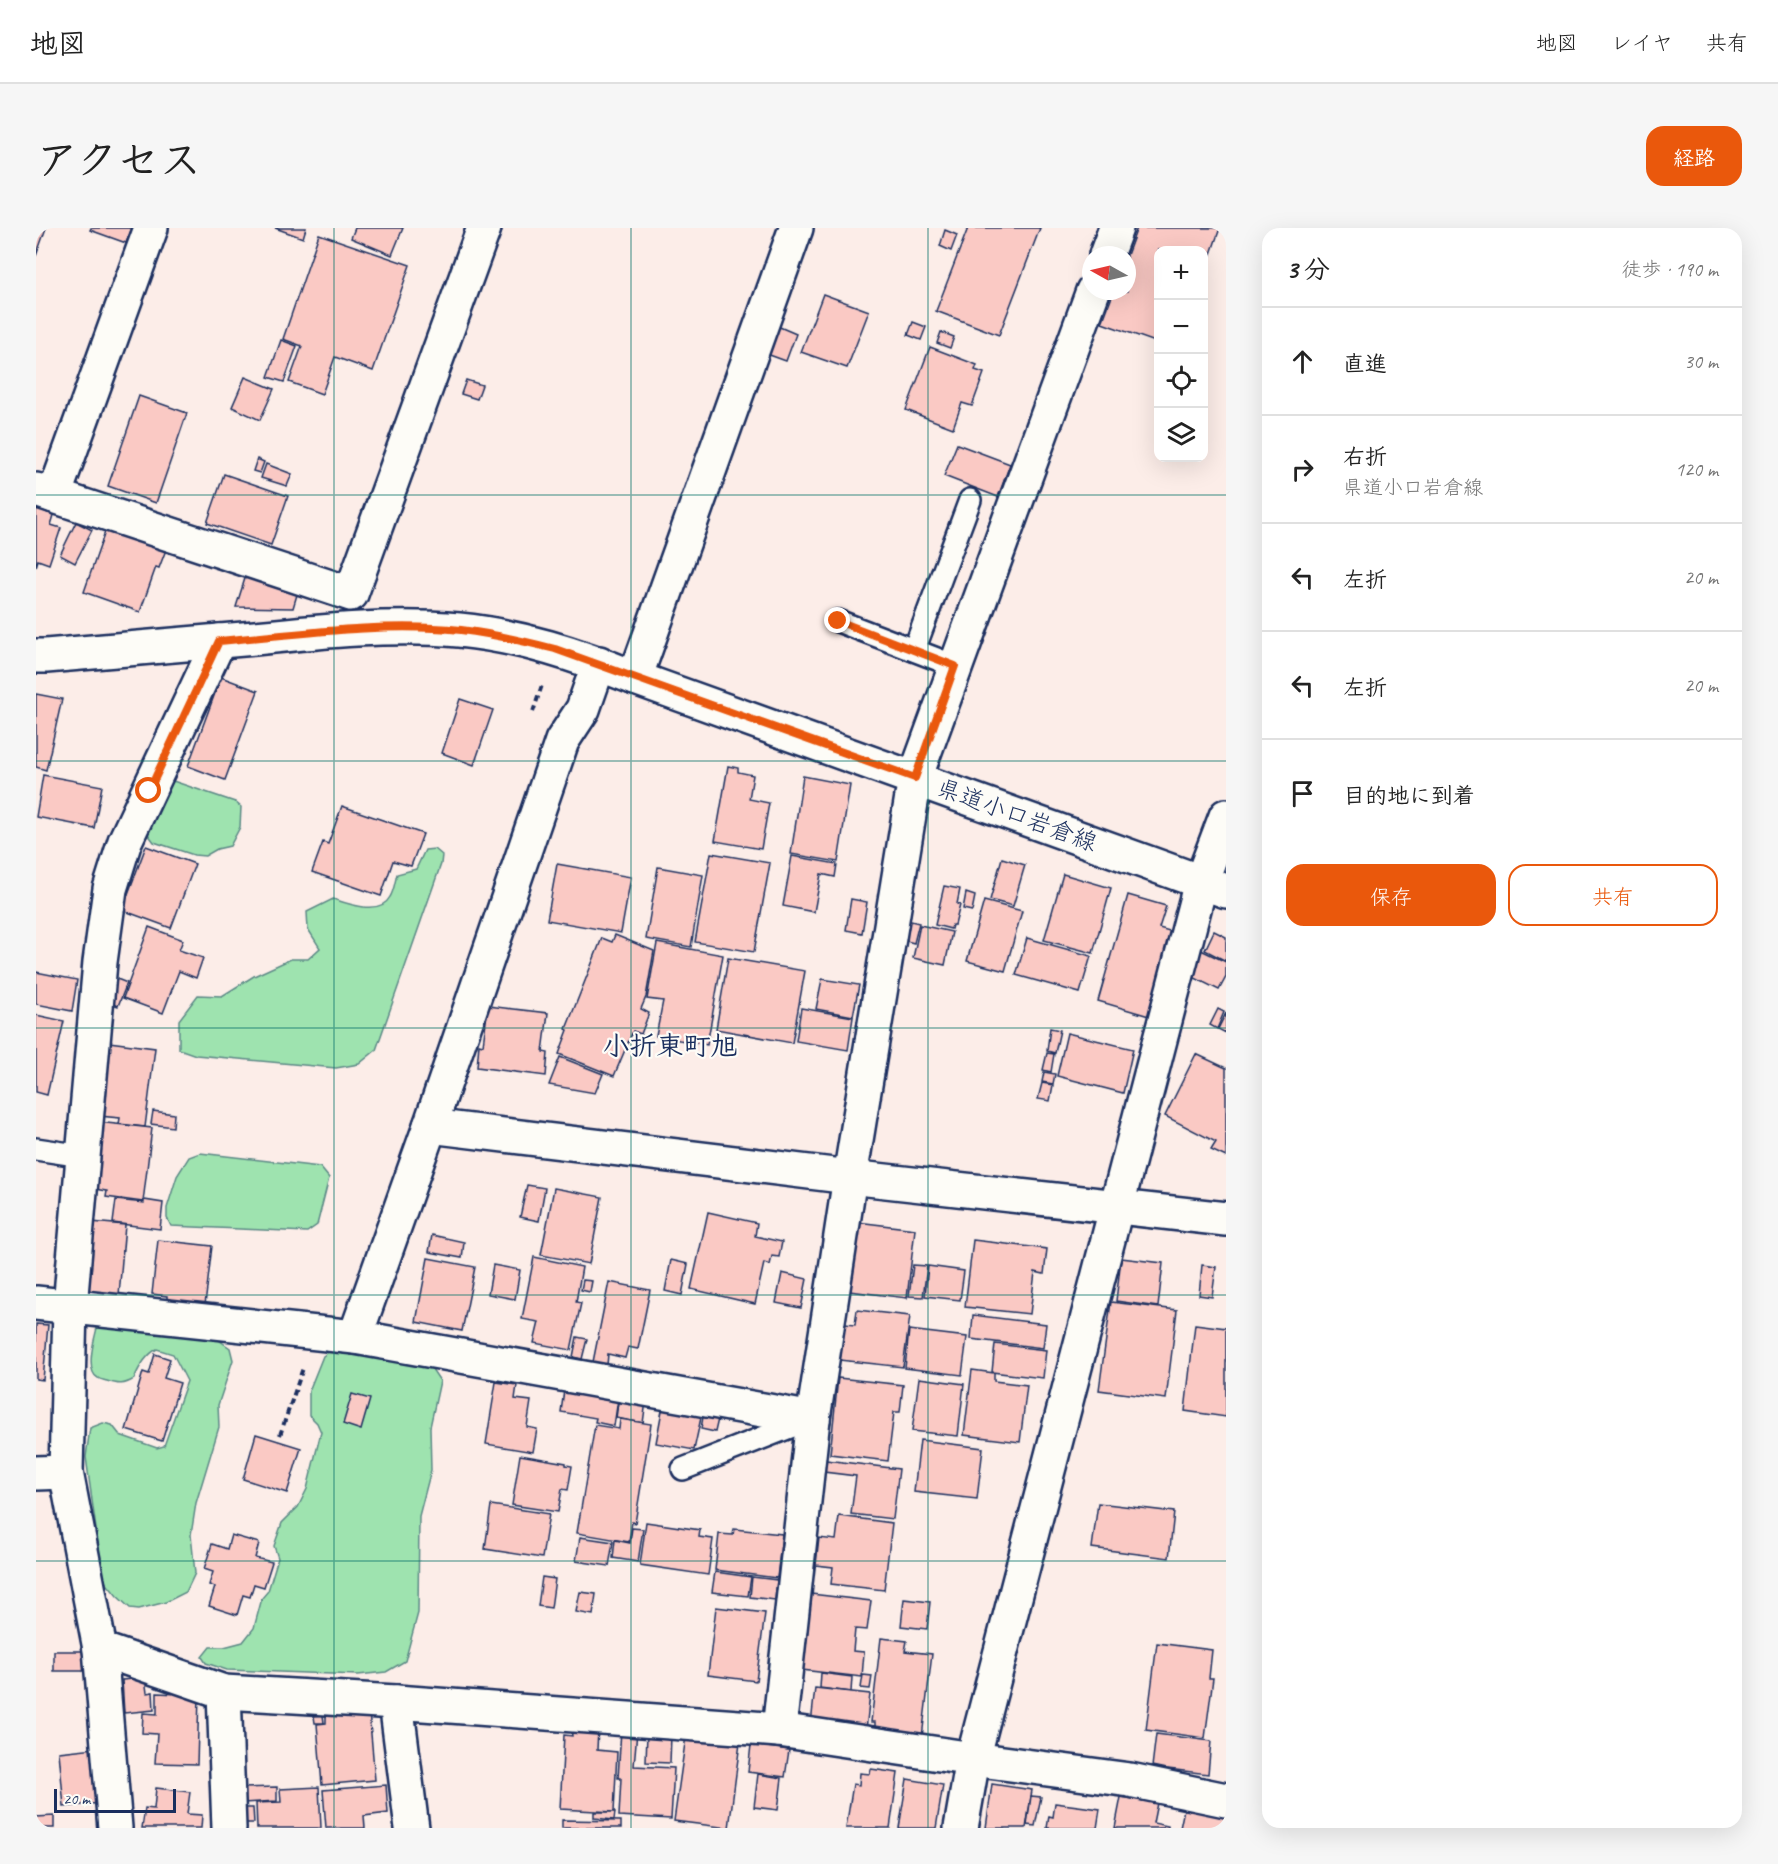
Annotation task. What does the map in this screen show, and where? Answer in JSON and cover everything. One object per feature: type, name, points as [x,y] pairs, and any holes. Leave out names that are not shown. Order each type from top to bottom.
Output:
[{"type":"street","points":[[151,228],[45,493],[351,594]]},
{"type":"street","points":[[354,629],[351,594],[484,228]]},
{"type":"street","points":[[635,678],[796,228]]},
{"type":"street","points":[[1109,246],[1116,228]]},
{"type":"street","points":[[779,1730],[813,1419],[915,778],[1090,300]]},
{"type":"street","name":"県道小口岩倉線","points":[[36,656],[354,629],[460,630],[511,638],[599,663],[1214,887]]},
{"type":"street","points":[[115,1828],[100,1649],[51,1472],[70,1306],[100,962],[110,889],[125,841],[219,641]]},
{"type":"street","points":[[355,1337],[562,741],[583,709],[599,663]]},
{"type":"street","points":[[961,1828],[973,1759],[1117,1208],[1214,887],[1226,816]]},
{"type":"street","points":[[430,1126],[1226,1220]]},
{"type":"street","points":[[36,1303],[355,1337],[813,1419]]},
{"type":"street","points":[[100,1649],[224,1692],[779,1730],[1130,1780],[1226,1800]]},
{"type":"street","points":[[224,1692],[229,1828]]},
{"type":"street","points":[[396,1702],[412,1828]]},
{"type":"lane","points":[[914,650],[970,500]]},
{"type":"lane","points":[[838,621],[955,666]]},
{"type":"lane","points":[[36,1149],[83,1156]]},
{"type":"lane","points":[[683,1469],[813,1419]]},
{"type":"green space","points":[[170,780],[235,802],[241,807],[240,827],[230,846],[217,849],[205,856],[194,855],[154,842],[148,834],[151,813]]},
{"type":"green space","points":[[435,849],[442,855],[441,864],[376,1050],[359,1064],[336,1068],[196,1055],[179,1049],[179,1020],[198,995],[222,996],[254,976],[291,959],[308,959],[320,948],[308,929],[307,912],[333,899],[363,907],[379,906],[385,903],[391,895],[397,874],[416,869],[425,850]]},
{"type":"green space","points":[[200,1153],[320,1167],[329,1178],[317,1225],[307,1232],[171,1226],[167,1218],[167,1208],[177,1176],[189,1157]]},
{"type":"green space","points":[[105,1324],[217,1339],[230,1348],[233,1360],[218,1405],[219,1427],[196,1503],[191,1535],[195,1573],[186,1592],[166,1602],[139,1609],[130,1608],[103,1579],[86,1457],[90,1428],[103,1423],[112,1425],[120,1435],[157,1448],[164,1446],[187,1381],[173,1354],[157,1349],[146,1358],[134,1379],[130,1381],[118,1384],[98,1378],[94,1374],[91,1362],[97,1328]]},
{"type":"green space","points":[[330,1351],[422,1364],[432,1369],[440,1381],[430,1427],[431,1470],[419,1516],[418,1613],[405,1661],[386,1672],[358,1675],[227,1670],[206,1663],[202,1657],[210,1647],[224,1647],[243,1642],[254,1628],[262,1598],[268,1591],[278,1558],[274,1546],[282,1523],[298,1507],[307,1489],[321,1432],[317,1423],[309,1415],[309,1391],[323,1356]]},
{"type":"building","points":[[36,228],[46,228],[36,256]]},
{"type":"building","points":[[91,228],[132,228],[126,243],[90,230]]},
{"type":"building","points":[[275,228],[306,228],[303,238]]},
{"type":"building","points":[[355,228],[403,228],[392,255],[351,238]]},
{"type":"building","points":[[968,228],[1040,228],[999,335],[936,311]]},
{"type":"building","points":[[1137,228],[1220,228],[1208,262],[1208,246],[1154,246],[1154,342],[1102,323],[1111,300],[1136,300],[1136,246],[1130,246]]},
{"type":"building","points":[[945,230],[957,235],[951,251],[940,246]]},
{"type":"building","points":[[319,234],[410,265],[373,371],[335,357],[322,394],[289,382],[302,346],[283,339]]},
{"type":"building","points":[[823,294],[869,311],[847,368],[801,352]]},
{"type":"building","points":[[913,322],[926,327],[921,340],[908,335]]},
{"type":"building","points":[[775,325],[796,334],[786,361],[764,353]]},
{"type":"building","points":[[941,332],[954,337],[950,348],[937,343]]},
{"type":"building","points":[[281,340],[297,346],[284,382],[268,377]]},
{"type":"building","points":[[930,347],[977,365],[975,370],[984,373],[972,406],[962,403],[953,428],[906,410]]},
{"type":"building","points":[[245,377],[274,389],[260,420],[232,407]]},
{"type":"building","points":[[466,380],[482,385],[477,399],[461,394]]},
{"type":"building","points":[[139,396],[187,413],[156,503],[108,486]]},
{"type":"building","points":[[957,444],[1010,464],[998,497],[944,476]]},
{"type":"building","points":[[257,459],[264,462],[260,473],[253,471]]},
{"type":"building","points":[[266,464],[292,474],[287,486],[261,478]]},
{"type":"building","points":[[224,474],[288,496],[271,545],[207,523]]},
{"type":"building","points":[[36,505],[55,512],[51,525],[61,528],[49,564],[38,560],[36,567]]},
{"type":"building","points":[[76,522],[92,530],[75,563],[60,555]]},
{"type":"building","points":[[107,526],[167,547],[159,568],[156,567],[140,612],[84,592]]},
{"type":"building","points":[[247,572],[299,588],[293,608],[236,607]]},
{"type":"building","points":[[221,677],[258,691],[225,780],[188,766]]},
{"type":"building","points":[[36,694],[62,699],[46,770],[36,767]]},
{"type":"building","points":[[460,699],[493,710],[474,765],[442,753]]},
{"type":"building","points":[[728,766],[738,768],[738,772],[753,775],[749,799],[769,803],[761,849],[715,841]]},
{"type":"building","points":[[43,775],[102,786],[94,828],[36,817]]},
{"type":"building","points":[[803,776],[850,785],[838,862],[791,854]]},
{"type":"building","points":[[342,806],[423,834],[411,866],[393,861],[381,896],[312,872],[323,842],[328,844]]},
{"type":"building","points":[[146,846],[195,864],[171,928],[122,910]]},
{"type":"building","points":[[711,853],[770,863],[754,952],[695,942]]},
{"type":"building","points":[[792,856],[837,864],[835,877],[821,874],[814,912],[783,906]]},
{"type":"building","points":[[1002,858],[1025,865],[1013,906],[990,900]]},
{"type":"building","points":[[557,864],[631,877],[621,933],[547,920]]},
{"type":"building","points":[[658,867],[703,875],[691,947],[646,939]]},
{"type":"building","points":[[1063,874],[1111,888],[1093,953],[1044,940]]},
{"type":"building","points":[[944,886],[960,889],[957,904],[960,905],[955,925],[952,925],[951,929],[935,925]]},
{"type":"building","points":[[966,893],[975,896],[972,911],[963,909]]},
{"type":"building","points":[[1128,895],[1166,906],[1159,928],[1173,932],[1149,1016],[1098,1001]]},
{"type":"building","points":[[851,899],[867,902],[862,933],[846,930]]},
{"type":"building","points":[[984,901],[1022,911],[1005,971],[967,961]]},
{"type":"building","points":[[903,919],[919,923],[914,943],[899,939]]},
{"type":"building","points":[[920,925],[952,932],[945,965],[913,958]]},
{"type":"building","points":[[149,927],[183,940],[179,950],[203,958],[196,978],[179,971],[163,1013],[123,998]]},
{"type":"building","points":[[1214,931],[1226,937],[1226,961],[1205,950]]},
{"type":"building","points":[[615,935],[654,951],[646,997],[641,1009],[649,1013],[641,1034],[633,1031],[614,1076],[559,1054],[568,1030],[566,1029],[602,938],[612,942]]},
{"type":"building","points":[[1027,938],[1091,956],[1080,993],[1016,975]]},
{"type":"building","points":[[657,943],[723,955],[707,1045],[656,1036],[663,1001],[647,999]]},
{"type":"building","points":[[1201,950],[1226,962],[1226,977],[1219,990],[1189,975]]},
{"type":"building","points":[[728,958],[805,971],[792,1043],[716,1029]]},
{"type":"building","points":[[36,972],[77,980],[72,1011],[36,1004]]},
{"type":"building","points":[[117,979],[127,983],[118,1006],[108,1002]]},
{"type":"building","points":[[822,979],[859,985],[853,1016],[816,1009]]},
{"type":"building","points":[[488,1006],[548,1013],[543,1052],[548,1053],[546,1076],[477,1067],[479,1044],[483,1045]]},
{"type":"building","points":[[801,1008],[853,1017],[848,1050],[796,1041]]},
{"type":"building","points":[[1218,1009],[1224,1012],[1217,1029],[1210,1025]]},
{"type":"building","points":[[1226,1013],[1226,1033],[1218,1029]]},
{"type":"building","points":[[36,1015],[64,1021],[47,1095],[36,1092]]},
{"type":"building","points":[[1050,1028],[1060,1030],[1055,1053],[1047,1051]]},
{"type":"building","points":[[1067,1033],[1133,1049],[1123,1093],[1057,1076]]},
{"type":"building","points":[[109,1042],[155,1048],[145,1127],[119,1124],[120,1118],[99,1116]]},
{"type":"building","points":[[1047,1053],[1054,1054],[1051,1072],[1043,1070]]},
{"type":"building","points":[[1196,1054],[1226,1068],[1226,1157],[1211,1150],[1216,1142],[1165,1116]]},
{"type":"building","points":[[560,1057],[603,1074],[595,1093],[549,1085]]},
{"type":"building","points":[[1044,1072],[1055,1074],[1053,1084],[1042,1082]]},
{"type":"building","points":[[1042,1083],[1053,1085],[1050,1101],[1038,1099]]},
{"type":"building","points":[[153,1111],[174,1114],[173,1127],[151,1124]]},
{"type":"building","points":[[97,1122],[152,1128],[143,1202],[106,1197],[107,1191],[89,1188]]},
{"type":"building","points":[[527,1185],[545,1188],[539,1221],[520,1217]]},
{"type":"building","points":[[554,1188],[602,1197],[589,1264],[541,1255]]},
{"type":"building","points":[[116,1200],[163,1203],[160,1229],[113,1223]]},
{"type":"building","points":[[708,1212],[757,1223],[755,1236],[782,1242],[779,1257],[772,1256],[770,1265],[764,1263],[755,1304],[691,1289]]},
{"type":"building","points":[[91,1222],[125,1225],[119,1295],[85,1293]]},
{"type":"building","points":[[857,1222],[915,1229],[907,1298],[849,1291]]},
{"type":"building","points":[[432,1235],[464,1242],[462,1258],[429,1252]]},
{"type":"building","points":[[158,1240],[212,1246],[205,1305],[167,1300],[167,1296],[152,1294]]},
{"type":"building","points":[[973,1240],[1047,1249],[1044,1274],[1035,1272],[1030,1314],[965,1307]]},
{"type":"building","points":[[534,1257],[582,1267],[576,1302],[581,1303],[571,1350],[534,1343],[539,1322],[522,1319]]},
{"type":"building","points":[[428,1258],[475,1267],[462,1331],[416,1322]]},
{"type":"building","points":[[1121,1258],[1163,1263],[1158,1307],[1116,1301]]},
{"type":"building","points":[[671,1260],[688,1264],[682,1295],[665,1291]]},
{"type":"building","points":[[493,1265],[520,1270],[515,1299],[488,1294]]},
{"type":"building","points":[[913,1265],[927,1266],[923,1297],[909,1296]]},
{"type":"building","points":[[1202,1265],[1216,1267],[1212,1297],[1199,1295]]},
{"type":"building","points":[[928,1266],[964,1271],[960,1300],[925,1296]]},
{"type":"building","points":[[782,1273],[807,1279],[801,1308],[776,1303]]},
{"type":"building","points":[[583,1280],[592,1281],[590,1292],[581,1290]]},
{"type":"building","points":[[609,1282],[650,1290],[638,1349],[628,1347],[625,1358],[608,1354],[607,1365],[593,1362]]},
{"type":"building","points":[[1111,1302],[1177,1310],[1166,1399],[1099,1390]]},
{"type":"building","points":[[857,1310],[910,1316],[903,1367],[840,1360],[845,1324],[855,1325]]},
{"type":"building","points":[[973,1315],[1046,1324],[1043,1348],[971,1339]]},
{"type":"building","points":[[36,1324],[48,1325],[43,1380],[36,1379]]},
{"type":"building","points":[[1195,1324],[1226,1328],[1226,1417],[1185,1411]]},
{"type":"building","points":[[909,1330],[967,1337],[962,1375],[905,1368]]},
{"type":"building","points":[[577,1337],[587,1339],[582,1359],[573,1357]]},
{"type":"building","points":[[995,1344],[1046,1350],[1043,1378],[992,1372]]},
{"type":"building","points":[[155,1354],[170,1359],[164,1378],[180,1383],[162,1441],[126,1430],[143,1372],[149,1374]]},
{"type":"building","points":[[972,1370],[994,1373],[994,1381],[1027,1385],[1020,1442],[964,1435]]},
{"type":"building","points":[[838,1378],[903,1385],[900,1412],[894,1412],[888,1461],[830,1454]]},
{"type":"building","points":[[919,1378],[964,1384],[958,1436],[912,1431]]},
{"type":"building","points":[[496,1382],[517,1385],[515,1399],[531,1401],[527,1427],[537,1429],[533,1452],[486,1444]]},
{"type":"building","points":[[565,1383],[619,1392],[614,1426],[595,1422],[596,1418],[561,1412]]},
{"type":"building","points":[[352,1394],[370,1399],[361,1430],[343,1424]]},
{"type":"building","points":[[619,1397],[646,1401],[643,1423],[616,1418]]},
{"type":"building","points":[[663,1405],[702,1413],[694,1450],[656,1443]]},
{"type":"building","points":[[703,1417],[718,1419],[715,1432],[701,1429]]},
{"type":"building","points":[[620,1419],[651,1424],[635,1523],[632,1522],[629,1542],[577,1533],[595,1425],[619,1429]]},
{"type":"building","points":[[256,1434],[301,1448],[287,1493],[243,1479]]},
{"type":"building","points":[[920,1440],[983,1448],[977,1499],[914,1492]]},
{"type":"building","points":[[520,1455],[572,1466],[568,1490],[562,1489],[558,1512],[512,1505]]},
{"type":"building","points":[[826,1460],[899,1469],[893,1519],[851,1514],[856,1476],[824,1472]]},
{"type":"building","points":[[1098,1503],[1174,1512],[1169,1558],[1092,1548]]},
{"type":"building","points":[[491,1505],[549,1514],[542,1558],[485,1549]]},
{"type":"building","points":[[839,1516],[892,1523],[884,1590],[831,1584],[833,1567],[816,1565],[819,1538],[836,1540]]},
{"type":"building","points":[[646,1522],[700,1530],[699,1537],[713,1539],[708,1575],[640,1565]]},
{"type":"building","points":[[632,1528],[643,1529],[638,1562],[613,1558],[615,1540],[630,1543]]},
{"type":"building","points":[[734,1529],[782,1534],[777,1578],[715,1570],[719,1534],[733,1535]]},
{"type":"building","points":[[231,1535],[259,1543],[255,1558],[272,1562],[264,1587],[254,1584],[250,1597],[243,1595],[237,1615],[209,1606],[215,1587],[209,1585],[213,1572],[204,1569],[212,1544],[227,1549]]},
{"type":"building","points":[[580,1537],[613,1542],[609,1566],[576,1561]]},
{"type":"building","points":[[715,1572],[751,1577],[748,1596],[712,1592]]},
{"type":"building","points":[[542,1577],[555,1579],[551,1608],[538,1606]]},
{"type":"building","points":[[752,1577],[777,1580],[775,1600],[750,1597]]},
{"type":"building","points":[[580,1592],[596,1594],[593,1615],[576,1612]]},
{"type":"building","points":[[811,1594],[871,1601],[867,1630],[855,1629],[853,1651],[864,1652],[862,1677],[802,1670]]},
{"type":"building","points":[[904,1599],[930,1602],[927,1629],[901,1626]]},
{"type":"building","points":[[716,1607],[765,1613],[756,1681],[708,1675]]},
{"type":"building","points":[[881,1638],[907,1641],[905,1651],[932,1654],[922,1737],[875,1731],[875,1722],[871,1722]]},
{"type":"building","points":[[1157,1643],[1212,1650],[1209,1678],[1213,1678],[1205,1738],[1146,1730]]},
{"type":"building","points":[[54,1651],[87,1651],[87,1671],[54,1671]]},
{"type":"building","points":[[821,1673],[852,1677],[851,1692],[820,1688]]},
{"type":"building","points":[[863,1675],[872,1676],[870,1689],[861,1688]]},
{"type":"building","points":[[145,1678],[147,1693],[153,1692],[154,1710],[124,1713],[122,1680]]},
{"type":"building","points":[[815,1688],[870,1694],[866,1730],[811,1724]]},
{"type":"building","points":[[157,1693],[199,1695],[197,1764],[155,1763],[157,1734],[142,1733],[143,1713],[157,1714]]},
{"type":"building","points":[[369,1711],[375,1780],[322,1785],[317,1724],[326,1723],[326,1715]]},
{"type":"building","points":[[323,1715],[324,1723],[315,1723],[314,1716]]},
{"type":"building","points":[[571,1727],[598,1728],[597,1750],[617,1752],[614,1812],[560,1809],[564,1735],[572,1736]]},
{"type":"building","points":[[621,1730],[637,1731],[634,1766],[674,1768],[671,1819],[619,1816],[621,1778],[618,1778]]},
{"type":"building","points":[[647,1734],[671,1735],[670,1763],[646,1762]]},
{"type":"building","points":[[1156,1734],[1211,1741],[1208,1774],[1152,1767]]},
{"type":"building","points":[[686,1736],[740,1743],[729,1828],[674,1821]]},
{"type":"building","points":[[751,1745],[789,1750],[785,1777],[748,1772]]},
{"type":"building","points":[[95,1748],[100,1803],[64,1807],[59,1752]]},
{"type":"building","points":[[871,1769],[898,1773],[890,1828],[846,1828],[853,1784],[859,1785],[860,1773],[870,1774]]},
{"type":"building","points":[[758,1774],[782,1778],[778,1810],[754,1807]]},
{"type":"building","points":[[907,1779],[943,1785],[936,1828],[899,1828]]},
{"type":"building","points":[[992,1784],[1032,1790],[1026,1828],[986,1828]]},
{"type":"building","points":[[386,1785],[388,1813],[364,1816],[365,1828],[326,1828],[323,1790]]},
{"type":"building","points":[[277,1787],[277,1801],[243,1803],[242,1788]]},
{"type":"building","points":[[319,1787],[321,1828],[257,1828],[256,1803],[281,1802],[280,1789]]},
{"type":"building","points":[[156,1788],[190,1792],[187,1814],[202,1815],[201,1828],[142,1828],[145,1808],[154,1809]]},
{"type":"building","points":[[1031,1796],[1041,1797],[1035,1826],[1027,1825]]},
{"type":"building","points":[[1121,1797],[1157,1803],[1153,1823],[1168,1826],[1168,1828],[1115,1828]]},
{"type":"building","points":[[1055,1803],[1100,1809],[1097,1828],[1047,1828],[1049,1816],[1053,1817]]},
{"type":"building","points":[[244,1808],[253,1808],[254,1823],[244,1823]]},
{"type":"building","points":[[1184,1809],[1226,1817],[1226,1828],[1180,1828]]},
{"type":"building","points":[[594,1812],[615,1812],[614,1820],[594,1818]]},
{"type":"building","points":[[54,1816],[54,1828],[36,1828],[36,1817]]},
{"type":"building","points":[[562,1820],[621,1821],[621,1828],[562,1828]]},
{"type":"district","name":"小折東町旭","points":[[670,1046]]},
{"type":"route","points":[[149,791],[219,641],[354,629],[407,628],[460,630],[511,638],[555,649],[915,778],[955,666],[838,621]]}]
